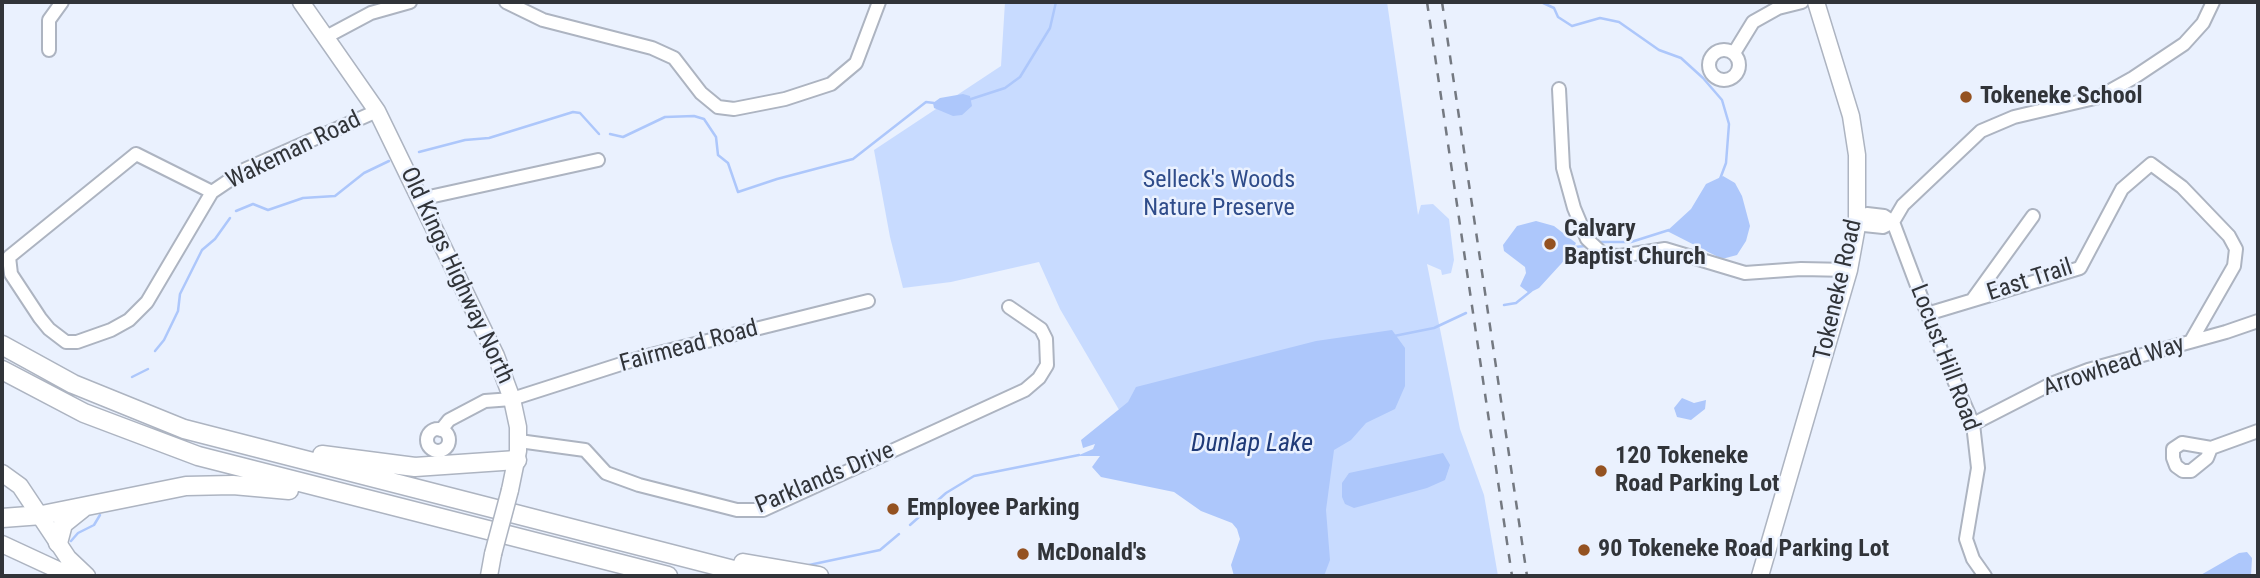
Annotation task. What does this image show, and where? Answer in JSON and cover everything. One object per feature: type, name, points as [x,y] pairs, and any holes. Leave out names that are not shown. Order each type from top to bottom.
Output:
[{"type":"highway","points":[[2,335],[73,384]]},
{"type":"highway","points":[[2,345],[73,384],[184,429],[757,576]]},
{"type":"highway","points":[[2,370],[85,413],[169,447],[668,576]]},
{"type":"highway","points":[[184,429],[377,464],[432,467],[517,460]]},
{"type":"highway","points":[[2,518],[42,515],[153,491],[217,485],[264,486],[377,502]]},
{"type":"highway","points":[[58,543],[63,524],[90,504]]},
{"type":"highway","points":[[593,535],[819,576]]},
{"type":"main road","name":"Old Kings Highway North","points":[[301,2],[377,111],[485,331],[512,399],[519,441],[517,460],[489,576]]},
{"type":"main road","name":"Tokeneke Road","points":[[1760,576],[1849,270],[1858,219],[1857,155],[1851,116],[1816,2]]},
{"type":"main road","points":[[2,473],[20,486],[42,515],[58,543],[87,576]]},
{"type":"main road","points":[[2,544],[71,576]]},
{"type":"street","points":[[49,50],[48,20],[62,2]]},
{"type":"street","points":[[326,37],[371,13],[410,2]]},
{"type":"street","points":[[506,2],[543,20],[652,48],[674,58],[701,93],[718,107],[734,109],[785,99],[831,84],[856,62],[879,2]]},
{"type":"street","points":[[1734,53],[1753,22],[1778,8],[1802,2]]},
{"type":"street","points":[[1858,219],[1864,225],[1875,226],[1886,226],[1893,222],[1903,205],[1981,131],[2014,117],[2099,97],[2183,44],[2203,23],[2213,2]]},
{"type":"street","points":[[1559,89],[1563,106],[1563,168],[1574,208],[1587,239],[1604,255],[1620,256],[1665,249],[1745,272],[1849,270]]},
{"type":"street","name":"Wakeman Road","points":[[212,192],[136,154],[12,253],[9,269],[40,318],[57,337],[66,342],[77,342],[110,330],[129,320],[147,302],[212,192],[246,169],[377,111]]},
{"type":"street","points":[[420,199],[598,160]]},
{"type":"street","name":"East Trail","points":[[1927,314],[2080,268],[2122,189],[2151,164],[2182,187],[2229,236],[2236,249],[2234,266],[2191,341]]},
{"type":"street","points":[[1973,299],[2032,216]]},
{"type":"street","name":"Locust Hill Road","points":[[1893,222],[1927,314],[1973,424],[1978,468],[1966,538],[1973,559],[1984,576]]},
{"type":"street","name":"Fairmead Road","points":[[441,430],[449,420],[479,403],[512,399],[643,357],[868,301]]},
{"type":"street","name":"Parklands Drive","points":[[519,441],[585,450],[606,473],[639,485],[737,510],[763,510],[1009,399],[1032,384],[1046,365],[1046,339],[1041,329],[1009,307]]},
{"type":"street","name":"Arrowhead Way","points":[[1973,424],[2051,384],[2258,321]]},
{"type":"street","points":[[2211,448],[2258,431]]},
{"type":"green space","name":"Selleck's Woods Nature Preserve","points":[[1005,2],[1387,2],[1418,215],[1421,205],[1433,204],[1449,219],[1454,260],[1451,273],[1442,275],[1441,270],[1427,264],[1460,429],[1484,495],[1498,576],[1325,576],[1269,463],[1139,444],[1060,309],[1039,262],[951,282],[903,288],[890,237],[874,150],[1001,66]]},
{"type":"water","points":[[963,94],[970,96],[972,106],[962,115],[953,116],[934,108],[933,103],[940,98]]},
{"type":"water","points":[[1723,176],[1735,183],[1742,196],[1750,226],[1746,241],[1737,255],[1722,259],[1667,231],[1691,209],[1706,184]]},
{"type":"water","points":[[1536,221],[1554,226],[1576,243],[1571,253],[1539,288],[1529,293],[1520,286],[1526,273],[1525,267],[1504,251],[1503,245],[1517,226]]},
{"type":"water","name":"Dunlap Lake","points":[[1392,330],[1405,348],[1405,386],[1395,409],[1366,423],[1351,440],[1334,450],[1326,510],[1330,560],[1324,576],[1234,576],[1231,565],[1240,539],[1232,523],[1201,511],[1174,492],[1101,477],[1092,467],[1100,456],[1077,456],[1093,449],[1095,444],[1083,448],[1081,440],[1128,402],[1136,387],[1316,341]]},
{"type":"water","points":[[1682,398],[1694,403],[1706,400],[1705,409],[1691,420],[1677,417],[1674,408]]},
{"type":"water","points":[[1443,453],[1450,465],[1445,480],[1427,488],[1354,508],[1345,504],[1342,483],[1349,473]]},
{"type":"water","points":[[2247,552],[2252,558],[2251,576],[2199,576],[2239,553]]},
{"type":"waterway","points":[[968,100],[1005,88],[1020,77],[1050,28],[1056,2]]},
{"type":"waterway","points":[[1541,2],[1554,8],[1558,17],[1572,26],[1600,18],[1619,22],[1659,50],[1681,58],[1703,78],[1722,100],[1729,124],[1726,163],[1720,179]]},
{"type":"waterway","points":[[610,134],[623,137],[665,117],[694,116],[704,119],[716,137],[718,155],[728,163],[738,192],[853,159],[926,102],[934,103]]},
{"type":"waterway","points":[[419,152],[465,140],[489,138],[573,112],[580,113],[599,134]]},
{"type":"waterway","points":[[236,211],[253,204],[268,210],[303,198],[335,196],[364,173],[389,161]]},
{"type":"waterway","points":[[155,351],[164,340],[178,311],[180,294],[202,250],[215,239],[230,218]]},
{"type":"waterway","points":[[1600,242],[1631,242],[1669,230]]},
{"type":"waterway","points":[[1574,247],[1586,246]]},
{"type":"waterway","points":[[1504,305],[1516,303],[1531,291]]},
{"type":"waterway","points":[[1394,336],[1434,328],[1466,313]]},
{"type":"waterway","points":[[132,377],[148,369]]},
{"type":"waterway","points":[[910,525],[946,493],[974,476],[1079,455]]},
{"type":"waterway","points":[[71,541],[78,533],[94,525],[100,515]]},
{"type":"waterway","points":[[809,565],[880,550],[899,534]]},
{"type":"railway","points":[[1427,2],[1512,576]]},
{"type":"railway","points":[[1442,2],[1527,576]]},
{"type":"place","name":"Tokeneke School","points":[[1966,97]]},
{"type":"place","name":"Calvary Baptist Church","points":[[1550,244]]},
{"type":"place","name":"120 Tokeneke Road Parking Lot","points":[[1601,471]]},
{"type":"place","name":"Employee Parking","points":[[893,509]]},
{"type":"place","name":"90 Tokeneke Road Parking Lot","points":[[1584,550]]},
{"type":"place","name":"McDonald's","points":[[1023,554]]}]
